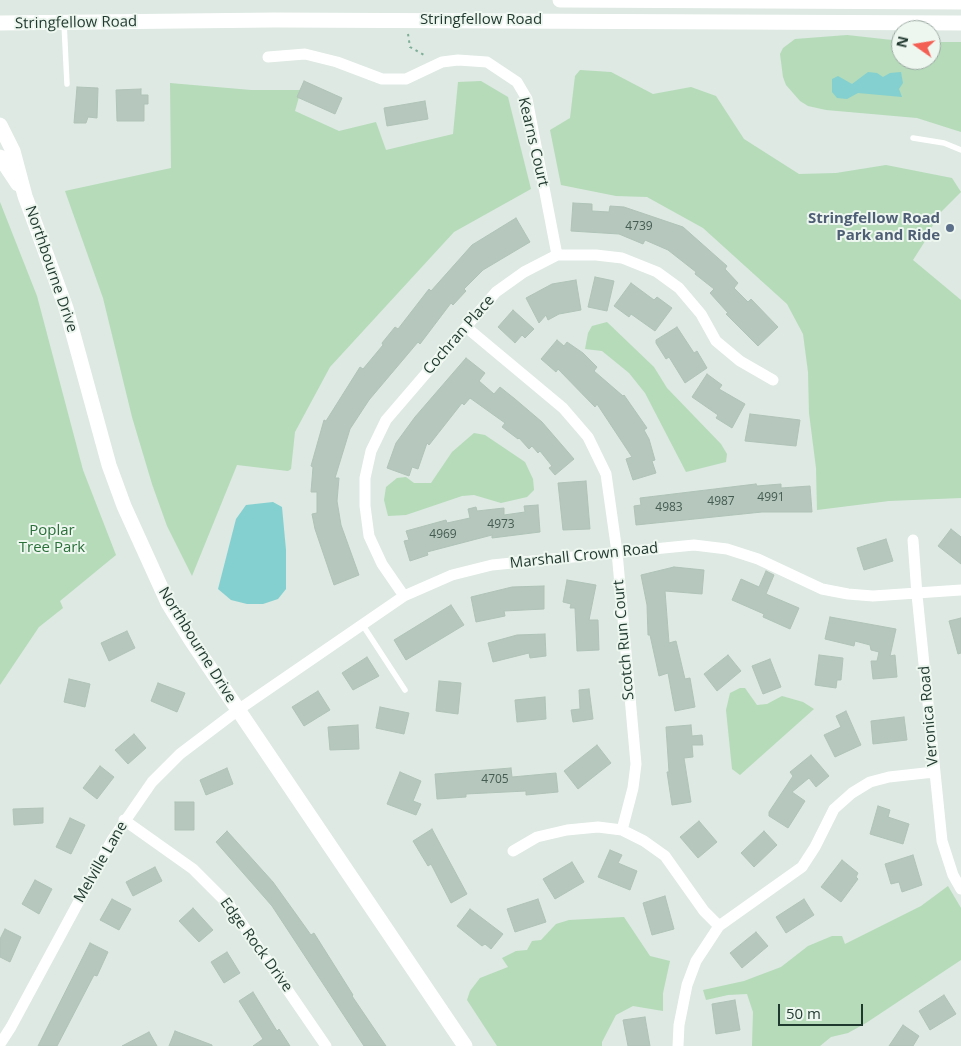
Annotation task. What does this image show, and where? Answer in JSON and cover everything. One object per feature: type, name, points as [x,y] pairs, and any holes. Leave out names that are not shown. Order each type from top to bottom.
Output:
[{"type":"main road","name":"Stringfellow Road","points":[[560,0],[961,2]]},
{"type":"main road","points":[[744,22],[745,1]]},
{"type":"main road","points":[[766,22],[767,1]]},
{"type":"main road","name":"Stringfellow Road","points":[[0,23],[352,20],[961,23]]},
{"type":"main road","name":"Northbourne Drive","points":[[0,125],[13,151],[25,196],[66,308],[95,420],[124,506],[168,603],[465,1046]]},
{"type":"main road","name":"Northbourne Drive","points":[[0,157],[25,196]]},
{"type":"street","name":"Kearns Court","points":[[268,57],[305,54],[337,62],[382,80],[406,79],[431,67],[458,60],[488,62],[517,82],[527,99],[557,255]]},
{"type":"street","name":"Cochran Place","points":[[404,596],[382,564],[369,536],[364,506],[367,469],[371,451],[386,420],[496,292],[524,272],[557,255],[596,255],[622,258],[657,272],[679,288],[695,307],[716,340],[740,361],[773,380]]},
{"type":"street","name":"Scotch Run Court","points":[[466,327],[563,408],[588,437],[606,474],[617,552],[636,764],[633,788],[622,830]]},
{"type":"street","name":"Veronica Road","points":[[913,540],[942,841],[953,875],[961,889]]},
{"type":"street","name":"Marshall Crown Road","points":[[238,710],[404,596],[452,575],[492,565],[694,545],[727,549],[758,559],[822,589],[873,596],[917,595],[961,590]]},
{"type":"street","name":"Melville Lane","points":[[0,1044],[124,820],[142,795],[180,754],[238,710]]},
{"type":"street","points":[[678,1046],[679,1025],[687,985],[696,961],[719,926],[802,867],[815,847],[834,808],[852,793],[870,782],[889,777],[934,772]]},
{"type":"street","name":"Edge Rock Drive","points":[[124,820],[193,869],[230,906],[326,1046]]},
{"type":"street","points":[[513,851],[537,837],[568,830],[598,827],[622,830],[644,841],[665,856],[704,911],[719,926]]},
{"type":"lane","points":[[64,23],[67,84]]},
{"type":"lane","points":[[913,138],[944,143],[961,150]]},
{"type":"lane","points":[[362,624],[405,690]]},
{"type":"path","points":[[408,31],[410,47],[415,52],[427,56],[431,67]]},
{"type":"green space","points":[[847,35],[891,40],[891,70],[941,70],[941,42],[961,42],[961,132],[917,118],[826,110],[808,106],[800,101],[786,85],[783,77],[780,54],[783,48],[795,39]]},
{"type":"green space","points":[[580,70],[611,72],[653,94],[691,87],[716,96],[744,139],[799,174],[836,173],[886,165],[952,178],[961,192],[937,216],[927,238],[913,260],[961,300],[961,498],[889,501],[817,510],[816,468],[809,413],[808,372],[803,334],[787,304],[703,228],[647,197],[616,196],[561,185],[550,130],[570,118],[575,76]]},
{"type":"green space","points":[[481,81],[508,97],[531,189],[454,232],[330,367],[295,432],[291,469],[288,471],[237,465],[192,576],[167,526],[152,484],[132,417],[103,298],[65,191],[171,168],[170,83],[251,90],[301,90],[295,111],[339,131],[376,122],[386,150],[453,134],[458,82]]},
{"type":"green space","name":"Poplar Tree Park","points":[[0,202],[37,296],[83,470],[116,555],[60,601],[63,608],[39,627],[0,685]]},
{"type":"green space","points":[[607,322],[654,367],[667,388],[721,444],[727,454],[726,462],[686,472],[645,393],[629,373],[602,351],[585,349],[588,333],[592,326]]},
{"type":"green space","points":[[474,433],[485,435],[525,462],[533,479],[534,490],[527,497],[501,503],[474,495],[462,496],[406,515],[388,516],[384,500],[386,487],[397,478],[406,477],[414,483],[431,483],[452,452]]},
{"type":"green space","points":[[740,688],[745,688],[757,705],[767,704],[782,696],[803,702],[814,709],[740,775],[732,769],[726,710],[730,693]]},
{"type":"green space","points":[[948,886],[961,908],[961,960],[848,1033],[831,1037],[820,1046],[752,1046],[753,1012],[747,994],[728,995],[706,1000],[703,990],[744,981],[781,967],[808,946],[832,936],[842,936],[845,944],[921,906]]},
{"type":"green space","points":[[624,917],[650,956],[670,961],[663,993],[663,1011],[633,1006],[616,1015],[602,1042],[602,1046],[497,1046],[467,1000],[470,991],[480,978],[508,967],[502,958],[516,951],[527,950],[532,941],[541,940],[556,924],[569,920]]},
{"type":"water","points":[[868,72],[877,73],[883,77],[890,73],[901,72],[903,83],[899,89],[902,97],[858,93],[847,99],[837,98],[832,92],[832,79],[838,76],[852,84]]},
{"type":"water","points":[[273,502],[282,507],[286,550],[286,589],[278,599],[263,604],[247,604],[231,600],[218,589],[236,519],[246,505]]},
{"type":"building","points":[[304,81],[342,98],[335,114],[297,97]]},
{"type":"building","points":[[77,87],[98,88],[97,118],[88,117],[86,123],[74,123]]},
{"type":"building","points":[[141,89],[141,95],[148,95],[148,104],[144,104],[144,121],[117,121],[116,90]]},
{"type":"building","points":[[425,101],[428,119],[387,126],[384,108]]},
{"type":"building","points":[[573,203],[592,204],[592,211],[609,212],[610,206],[624,207],[683,227],[727,266],[725,269],[738,283],[734,288],[748,302],[751,299],[778,327],[758,346],[726,314],[728,313],[710,293],[714,289],[668,250],[645,240],[643,244],[619,234],[571,231]]},
{"type":"building","points":[[516,218],[530,242],[483,270],[464,289],[466,291],[453,305],[451,303],[420,344],[418,342],[369,400],[350,429],[335,478],[339,478],[337,501],[341,525],[359,575],[334,585],[315,529],[312,514],[317,513],[317,492],[311,492],[313,467],[311,466],[324,420],[326,421],[360,367],[363,369],[395,327],[398,329],[429,289],[431,291],[472,245]]},
{"type":"building","points":[[595,277],[614,281],[607,311],[588,307]]},
{"type":"building","points":[[576,280],[581,310],[559,314],[548,320],[546,315],[539,323],[526,298],[552,284]]},
{"type":"building","points":[[631,283],[654,300],[657,297],[672,308],[655,331],[631,314],[629,317],[614,306]]},
{"type":"building","points":[[513,310],[534,329],[525,338],[522,335],[515,343],[498,327]]},
{"type":"building","points":[[677,327],[694,353],[697,351],[707,368],[685,383],[669,357],[666,359],[656,343],[656,340]]},
{"type":"building","points":[[557,340],[564,346],[567,342],[583,353],[597,367],[594,371],[624,395],[647,428],[644,430],[649,439],[655,460],[652,461],[656,473],[633,480],[626,459],[632,457],[597,404],[595,407],[558,369],[556,372],[541,359]]},
{"type":"building","points":[[466,358],[485,373],[479,381],[494,394],[500,387],[515,399],[542,422],[574,459],[555,475],[549,468],[552,466],[540,451],[538,453],[532,446],[529,449],[519,438],[502,427],[505,423],[470,398],[464,405],[462,403],[429,445],[427,443],[418,469],[412,467],[409,476],[387,468],[396,443],[415,417]]},
{"type":"building","points":[[707,374],[722,385],[719,389],[745,404],[732,428],[716,418],[718,415],[692,397]]},
{"type":"building","points":[[750,414],[800,420],[796,446],[745,441]]},
{"type":"building","points":[[586,481],[590,529],[563,530],[558,483]]},
{"type":"building","points":[[756,484],[757,486],[781,484],[781,488],[810,486],[812,512],[762,512],[636,525],[634,506],[641,505],[640,498]]},
{"type":"building","points":[[538,505],[540,532],[492,538],[492,535],[427,552],[428,555],[410,561],[404,541],[409,540],[406,531],[446,520],[447,523],[470,518],[468,509],[476,507],[477,511],[504,508],[504,515],[525,512],[524,506]]},
{"type":"building","points":[[951,529],[961,537],[961,564],[938,546]]},
{"type":"building","points":[[886,539],[893,561],[864,570],[857,548]]},
{"type":"building","points":[[674,567],[704,570],[702,594],[665,591],[669,643],[676,641],[685,679],[690,678],[695,707],[675,711],[668,673],[659,676],[650,635],[648,635],[647,605],[641,575]]},
{"type":"building","points":[[766,571],[774,575],[766,594],[799,608],[790,629],[763,617],[764,614],[732,600],[741,579],[759,587]]},
{"type":"building","points":[[567,580],[596,585],[589,620],[598,620],[599,650],[577,651],[575,608],[570,608],[571,604],[563,602]]},
{"type":"building","points":[[544,586],[544,609],[504,611],[505,616],[476,622],[471,597],[512,587]]},
{"type":"building","points":[[451,605],[464,625],[406,660],[394,640]]},
{"type":"building","points":[[830,617],[896,629],[890,656],[895,655],[897,677],[873,679],[871,661],[877,661],[879,652],[871,650],[870,645],[855,641],[854,646],[825,639]]},
{"type":"building","points":[[961,618],[961,653],[958,654],[949,621]]},
{"type":"building","points":[[127,631],[135,648],[109,661],[101,643]]},
{"type":"building","points":[[545,634],[546,656],[530,658],[529,653],[493,662],[488,643],[517,635]]},
{"type":"building","points":[[728,655],[741,671],[717,691],[704,674]]},
{"type":"building","points":[[819,655],[843,658],[841,680],[837,680],[836,688],[815,685]]},
{"type":"building","points":[[367,657],[379,676],[353,690],[342,673]]},
{"type":"building","points":[[770,659],[781,687],[763,694],[752,666]]},
{"type":"building","points":[[69,679],[90,684],[85,707],[64,702]]},
{"type":"building","points":[[439,681],[461,683],[458,714],[436,711]]},
{"type":"building","points":[[158,683],[185,693],[177,712],[151,701]]},
{"type":"building","points":[[589,689],[593,719],[573,722],[571,710],[580,709],[579,690]]},
{"type":"building","points":[[318,691],[330,710],[304,726],[292,707]]},
{"type":"building","points":[[545,697],[546,719],[517,722],[515,700]]},
{"type":"building","points":[[380,707],[409,713],[404,734],[376,728]]},
{"type":"building","points":[[846,711],[861,745],[835,757],[824,735],[841,727],[836,716]]},
{"type":"building","points":[[904,717],[907,740],[873,744],[871,721]]},
{"type":"building","points":[[358,725],[359,749],[330,750],[328,727]]},
{"type":"building","points":[[691,725],[692,736],[702,735],[703,745],[692,745],[693,757],[684,758],[691,802],[672,805],[667,772],[669,772],[666,727]]},
{"type":"building","points":[[134,734],[146,748],[128,764],[115,750]]},
{"type":"building","points":[[597,745],[611,763],[578,789],[564,771]]},
{"type":"building","points":[[811,755],[829,776],[816,787],[809,778],[792,792],[805,801],[788,828],[769,816],[769,812],[793,776],[790,772]]},
{"type":"building","points":[[100,766],[114,777],[97,799],[83,788]]},
{"type":"building","points":[[227,768],[233,784],[206,795],[200,780]]},
{"type":"building","points":[[511,768],[512,777],[556,773],[558,792],[526,795],[526,791],[466,794],[466,797],[437,799],[435,774]]},
{"type":"building","points":[[400,772],[421,781],[413,801],[421,804],[416,815],[387,804]]},
{"type":"building","points":[[175,802],[194,802],[194,830],[175,830]]},
{"type":"building","points":[[878,806],[890,810],[888,817],[909,824],[903,844],[870,834]]},
{"type":"building","points":[[43,808],[43,823],[14,825],[13,809]]},
{"type":"building","points":[[70,818],[85,825],[71,854],[56,847]]},
{"type":"building","points":[[699,821],[717,842],[698,858],[680,837]]},
{"type":"building","points":[[432,829],[467,894],[451,903],[431,864],[428,866],[413,841]]},
{"type":"building","points":[[227,831],[273,882],[311,935],[314,933],[352,996],[386,1046],[364,1046],[272,906],[216,842]]},
{"type":"building","points":[[764,831],[777,845],[754,867],[741,853]]},
{"type":"building","points":[[610,850],[622,855],[618,863],[637,871],[630,890],[598,877]]},
{"type":"building","points":[[913,855],[922,885],[902,892],[899,882],[891,884],[885,864]]},
{"type":"building","points":[[842,860],[858,873],[856,877],[858,879],[841,902],[821,887]]},
{"type":"building","points":[[572,862],[584,882],[555,899],[543,879]]},
{"type":"building","points":[[155,867],[162,881],[133,896],[126,882]]},
{"type":"building","points":[[35,880],[52,889],[39,914],[22,904]]},
{"type":"building","points":[[665,896],[674,929],[652,935],[643,903]]},
{"type":"building","points":[[112,899],[131,909],[119,930],[100,920]]},
{"type":"building","points":[[538,899],[546,922],[515,932],[507,909]]},
{"type":"building","points":[[804,899],[814,915],[786,933],[776,917]]},
{"type":"building","points":[[193,908],[213,930],[199,942],[179,921]]},
{"type":"building","points":[[470,909],[503,934],[491,949],[485,944],[482,946],[457,926]]},
{"type":"building","points":[[5,929],[21,937],[10,962],[0,957],[0,939]]},
{"type":"building","points":[[756,932],[768,946],[742,968],[730,953]]},
{"type":"building","points":[[90,943],[108,952],[97,976],[94,975],[57,1046],[38,1046]]},
{"type":"building","points":[[227,952],[240,973],[224,983],[211,962]]},
{"type":"building","points":[[253,992],[277,1031],[279,1029],[290,1046],[253,1046],[263,1039],[239,1001]]},
{"type":"building","points":[[944,995],[956,1014],[930,1030],[919,1011]]},
{"type":"building","points":[[735,1000],[740,1030],[716,1034],[712,1004]]},
{"type":"building","points":[[645,1017],[650,1046],[628,1046],[623,1020]]},
{"type":"building","points":[[903,1025],[919,1036],[913,1046],[889,1046]]},
{"type":"building","points":[[175,1031],[212,1045],[212,1046],[169,1046]]},
{"type":"building","points":[[149,1032],[157,1046],[122,1046]]},
{"type":"place","name":"Stringfellow Road Park and Ride","points":[[950,228]]}]
